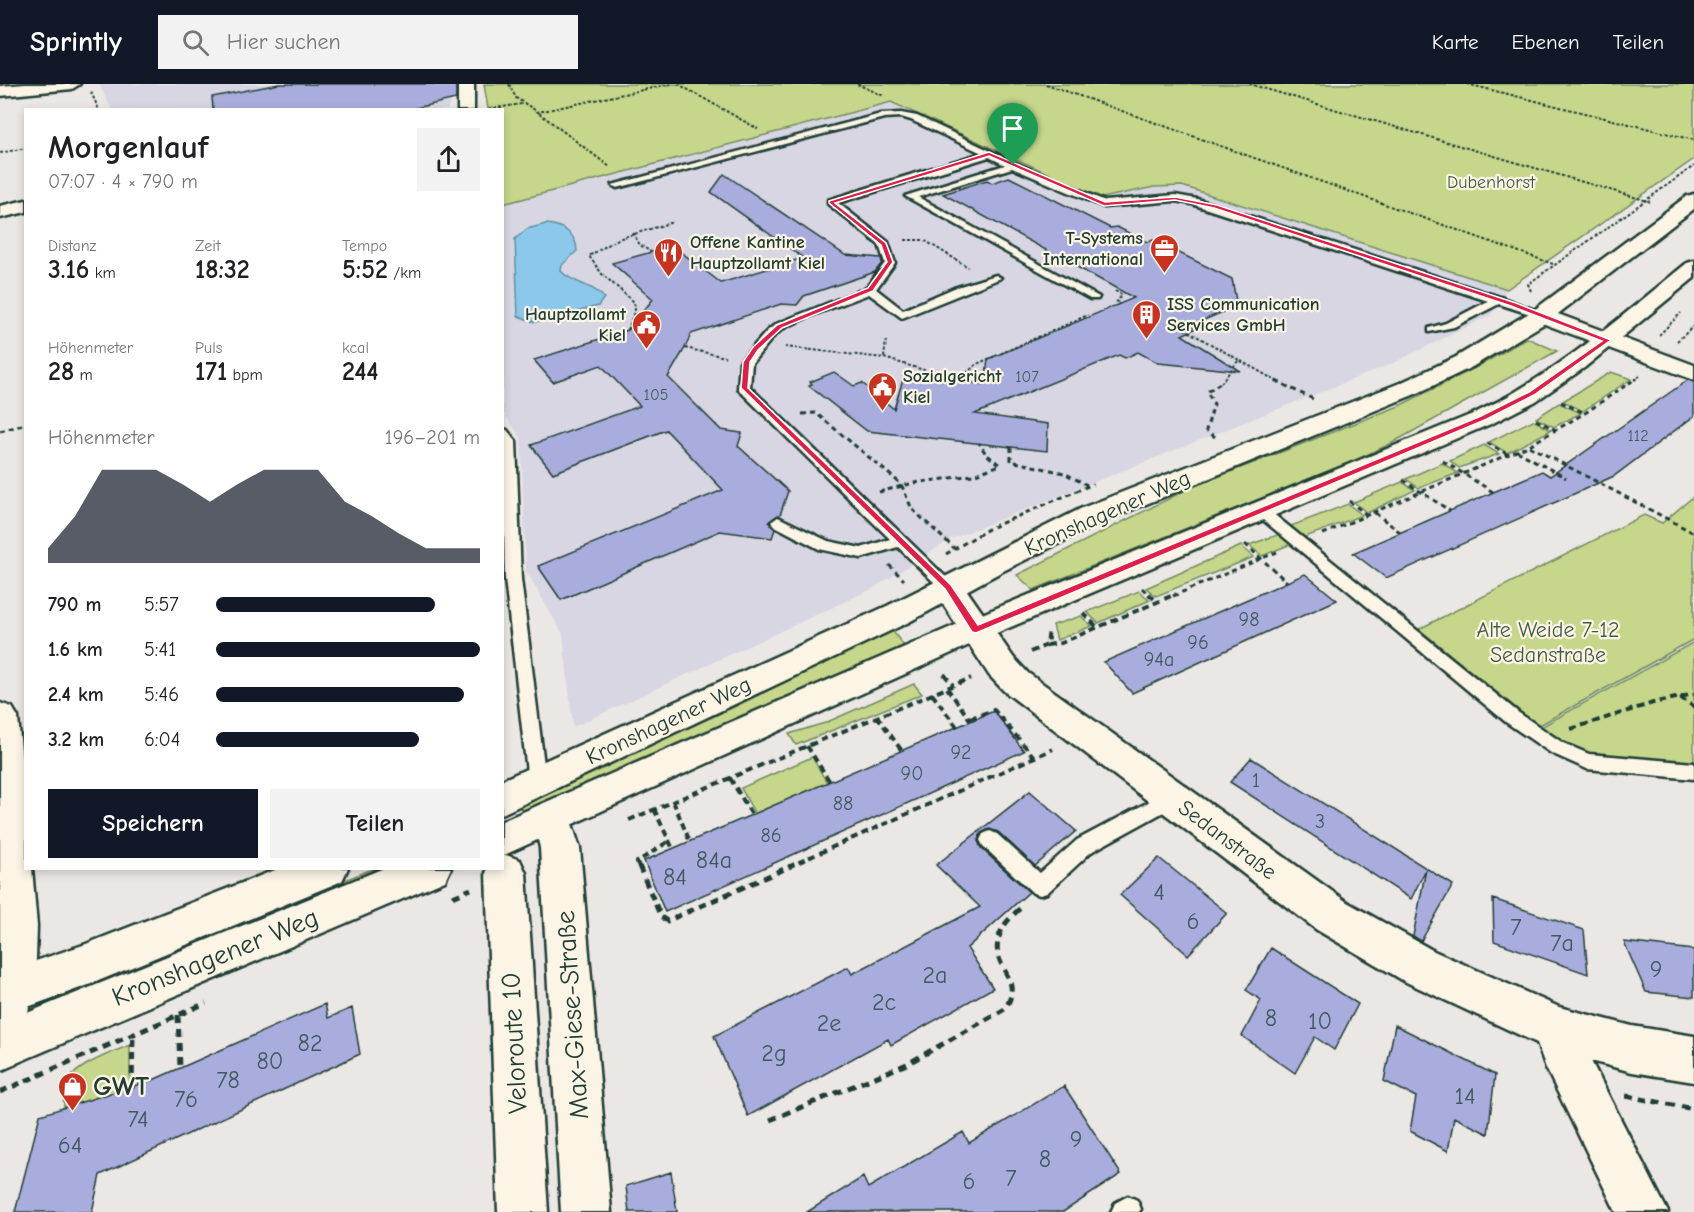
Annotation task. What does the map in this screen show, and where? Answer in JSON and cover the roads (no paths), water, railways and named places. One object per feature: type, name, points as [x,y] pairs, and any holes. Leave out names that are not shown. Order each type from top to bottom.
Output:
[{"type":"main road","points":[[0,92],[72,84]]},
{"type":"main road","points":[[466,84],[466,108]]},
{"type":"main road","name":"Kronshagener Weg","points":[[504,856],[544,800],[948,587],[1092,515],[1409,388],[1464,362],[1542,315],[1687,205]]},
{"type":"main road","points":[[0,212],[24,207]]},
{"type":"main road","name":"Kronshagener Weg","points":[[504,798],[544,800],[976,630],[1484,418],[1531,393],[1607,340],[1694,267]]},
{"type":"main road","points":[[1542,315],[1694,373]]},
{"type":"main road","name":"Sedanstraße","points":[[948,587],[1000,666],[1016,682],[1332,916],[1419,966],[1556,1029],[1632,1049],[1694,1059]]},
{"type":"main road","points":[[0,717],[16,926],[15,958],[5,993],[0,1048]]},
{"type":"main road","name":"Max-Giese-Straße","points":[[544,800],[560,848],[586,1212]]},
{"type":"main road","name":"Veloroute 10","points":[[504,856],[524,1212]]},
{"type":"main road","name":"Kronshagener Weg","points":[[5,993],[94,962],[323,870]]},
{"type":"main road","name":"Kronshagener Weg","points":[[0,1048],[426,870]]},
{"type":"main road","points":[[1556,1029],[1562,1052],[1643,1212]]},
{"type":"lane","points":[[617,184],[884,116],[901,115],[931,125],[1013,165],[1104,204],[1175,198],[1215,207],[1542,315]]},
{"type":"lane","points":[[916,129],[931,125]]},
{"type":"lane","points":[[948,587],[744,388],[746,362],[756,348],[780,326],[870,290],[890,262],[884,244],[831,202],[989,154]]},
{"type":"lane","points":[[1013,165],[910,196],[1094,297]]},
{"type":"lane","points":[[870,290],[902,315],[958,290],[996,278]]},
{"type":"lane","points":[[1433,330],[1450,325],[1499,300]]},
{"type":"lane","points":[[504,435],[509,441],[513,579],[544,800]]},
{"type":"lane","points":[[1262,511],[1513,718],[1557,748],[1587,761],[1694,771]]},
{"type":"lane","points":[[778,522],[824,545],[861,553],[901,541]]},
{"type":"lane","points":[[990,840],[1040,886],[1084,846],[1173,797]]},
{"type":"water","points":[[546,224],[563,228],[571,235],[576,245],[577,251],[562,265],[561,271],[604,298],[598,306],[534,322],[518,316],[515,239],[527,229]]},
{"type":"place","name":"T-Systems International","points":[[1164,274]]},
{"type":"place","name":"Offene Kantine Hauptzollamt Kiel","points":[[669,278]]},
{"type":"place","name":"ISS Communication Services GmbH","points":[[1146,340]]},
{"type":"place","name":"Hauptzollamt Kiel","points":[[647,350]]},
{"type":"place","name":"Sozialgericht Kiel","points":[[882,412]]},
{"type":"place","name":"GWT","points":[[72,1112]]},
{"type":"park label","name":"Dubenhorst","points":[[1491,182]]},
{"type":"park label","name":"Alte Weide 7-12 Sedanstraße","points":[[1548,642]]}]
